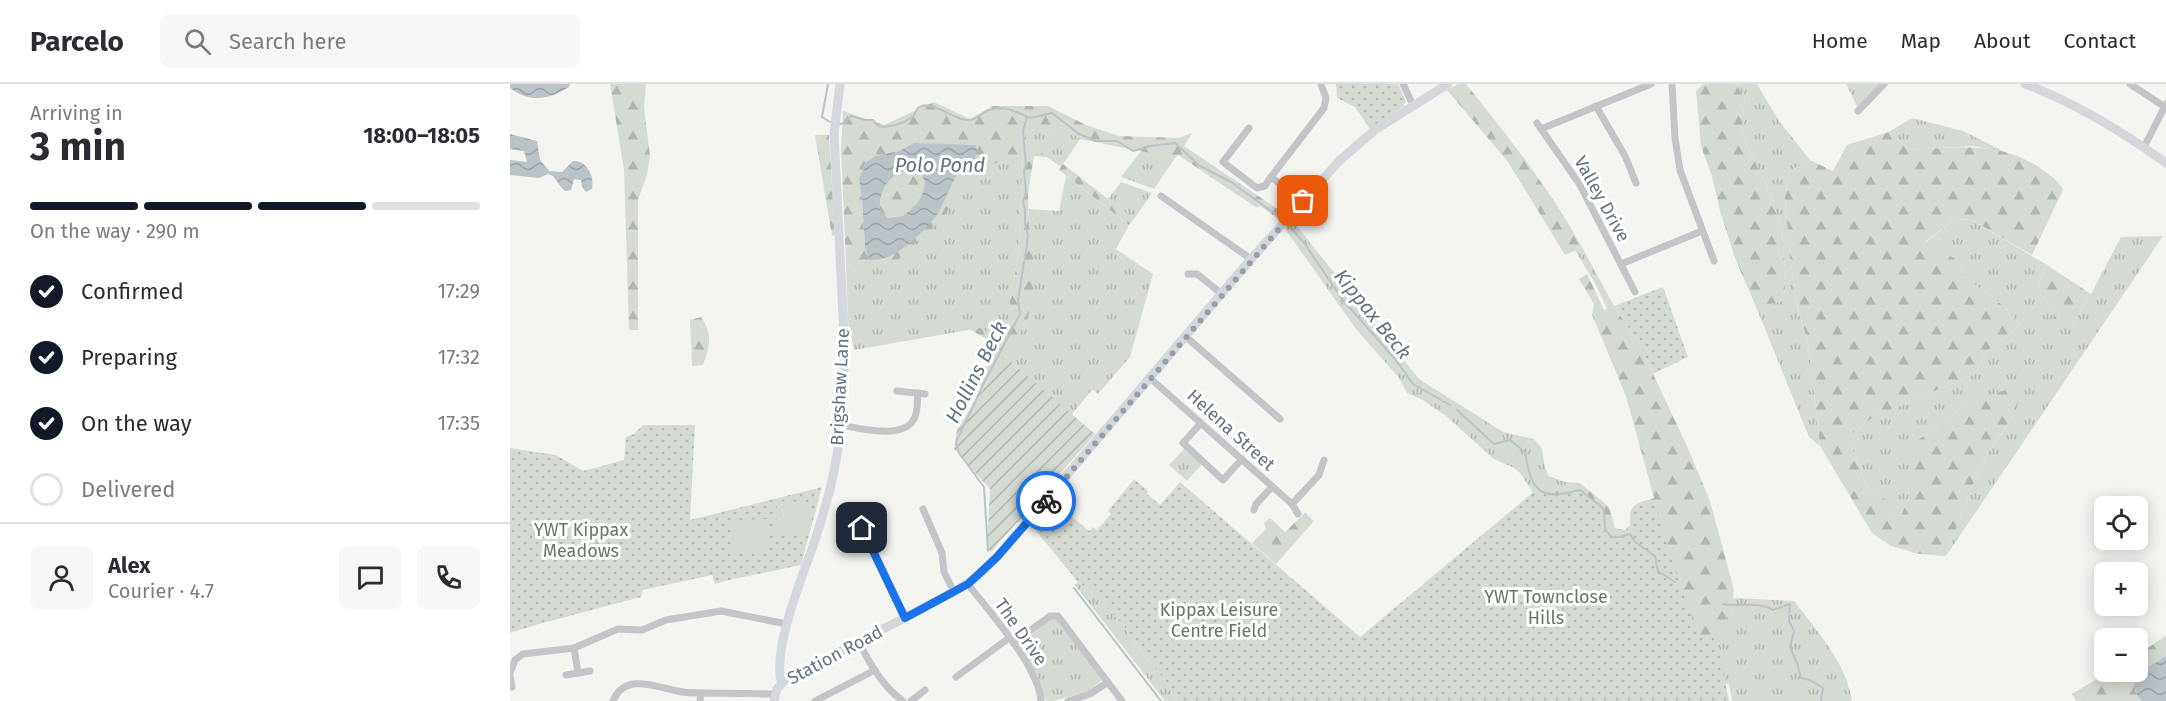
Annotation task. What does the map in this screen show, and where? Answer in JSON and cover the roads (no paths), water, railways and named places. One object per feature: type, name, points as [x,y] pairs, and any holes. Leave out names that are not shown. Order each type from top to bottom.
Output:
[{"type":"street","name":"Brigshaw Lane","points":[[781,684],[779,669],[787,624],[828,495],[840,425],[844,335],[834,134],[840,84]]},
{"type":"street","points":[[1249,128],[1223,162],[1257,188],[1265,186],[1324,108],[1326,98],[1321,84]]},
{"type":"street","points":[[1403,84],[1413,105]]},
{"type":"street","points":[[1636,183],[1596,106],[1651,84]]},
{"type":"street","points":[[1672,84],[1675,138],[1680,170],[1714,261]]},
{"type":"street","points":[[1858,111],[1884,84]]},
{"type":"street","points":[[2025,84],[2100,120],[2166,163]]},
{"type":"street","points":[[2130,84],[2165,105],[2144,147]]},
{"type":"street","name":"Station Road","points":[[781,684],[968,584],[997,557],[1251,259],[1352,148],[1446,85]]},
{"type":"street","name":"Valley Drive","points":[[1596,106],[1539,126],[1580,184],[1635,292]]},
{"type":"street","points":[[1272,177],[1303,201]]},
{"type":"street","points":[[1161,196],[1251,259]]},
{"type":"street","points":[[1621,264],[1702,231]]},
{"type":"street","points":[[1188,274],[1197,274],[1222,294]]},
{"type":"street","points":[[1185,336],[1280,419]]},
{"type":"street","name":"Helena Street","points":[[1150,378],[1292,504],[1298,514]]},
{"type":"street","points":[[840,425],[891,432],[909,426],[915,418],[922,394],[897,391]]},
{"type":"street","points":[[1201,423],[1183,443],[1223,480],[1242,459]]},
{"type":"street","points":[[1292,504],[1318,476],[1324,460]]},
{"type":"street","points":[[1254,510],[1256,504],[1272,487]]},
{"type":"street","points":[[923,509],[942,553],[944,572],[954,592]]},
{"type":"street","points":[[862,528],[905,618]]},
{"type":"street","name":"The Drive","points":[[968,584],[1032,672],[1041,701]]},
{"type":"street","points":[[511,680],[514,660],[523,654],[574,648],[618,629],[642,630],[666,620],[722,611],[787,624]]},
{"type":"street","points":[[956,677],[1050,616],[1058,616],[1122,701]]},
{"type":"street","points":[[859,642],[875,670],[903,701]]},
{"type":"street","points":[[574,648],[578,673]]},
{"type":"street","points":[[814,701],[875,670]]},
{"type":"street","points":[[566,675],[590,671]]},
{"type":"street","points":[[1068,701],[1090,694],[1108,682]]},
{"type":"street","points":[[613,701],[616,694],[624,687],[643,683],[701,697],[775,698],[781,684]]},
{"type":"street","points":[[911,701],[925,690]]},
{"type":"water","points":[[510,84],[570,84],[569,87],[554,95],[532,98],[517,93],[510,88]]},
{"type":"water","points":[[510,134],[537,141],[540,160],[549,171],[562,172],[573,161],[582,163],[591,175],[592,189],[586,192],[581,180],[574,179],[571,190],[565,191],[553,176],[548,174],[539,178],[510,175],[510,160],[527,162],[524,151],[510,149]]},
{"type":"water","name":"Polo Pond","points":[[914,143],[976,145],[977,151],[972,162],[955,178],[936,217],[918,236],[892,255],[869,260],[865,246],[859,178],[866,162],[875,156],[899,151]],"holes":[[[910,169],[920,172],[925,182],[922,195],[915,206],[903,216],[888,218],[880,210],[880,203],[884,189],[891,178]]]},
{"type":"water","points":[[2166,656],[2166,701],[2141,701],[2136,692],[2135,682],[2148,682],[2148,668]]},
{"type":"waterway","points":[[828,84],[822,117],[830,122]]},
{"type":"waterway","name":"Kippax Beck","points":[[839,124],[845,123],[851,116],[873,120],[882,127],[896,125],[913,116],[918,108],[927,105],[966,120],[972,120],[987,111],[999,108],[1031,118],[1052,113],[1079,134],[1096,141],[1117,141],[1133,151],[1175,143],[1200,166],[1231,182],[1282,219]]},
{"type":"waterway","name":"Hollins Beck","points":[[1025,259],[1028,236],[1023,202],[1026,192],[1023,131],[1027,117]]},
{"type":"waterway","name":"Kippax Beck","points":[[1289,226],[1305,244],[1342,299],[1395,359],[1413,384],[1450,405]]},
{"type":"waterway","name":"Hollins Beck","points":[[988,551],[984,487],[959,453],[956,442],[1020,314],[1018,301],[1024,262]]},
{"type":"waterway","name":"Kippax Beck","points":[[1457,410],[1494,444],[1510,440],[1525,452],[1531,476],[1540,490],[1555,494],[1580,490],[1604,509],[1605,529],[1611,537],[1630,534],[1635,542],[1655,556],[1658,571],[1675,582]]},
{"type":"waterway","points":[[1074,588],[1161,701]]},
{"type":"waterway","name":"Kippax Beck","points":[[1723,604],[1756,605],[1773,610],[1790,604],[1789,621],[1794,631],[1790,647],[1801,678],[1810,680],[1823,688],[1821,701]]},
{"type":"park label","name":"YWT Kippax Meadows","points":[[581,540]]},
{"type":"park label","name":"YWT Townclose Hills","points":[[1546,607]]},
{"type":"park label","name":"Kippax Leisure Centre Field","points":[[1219,620]]}]
